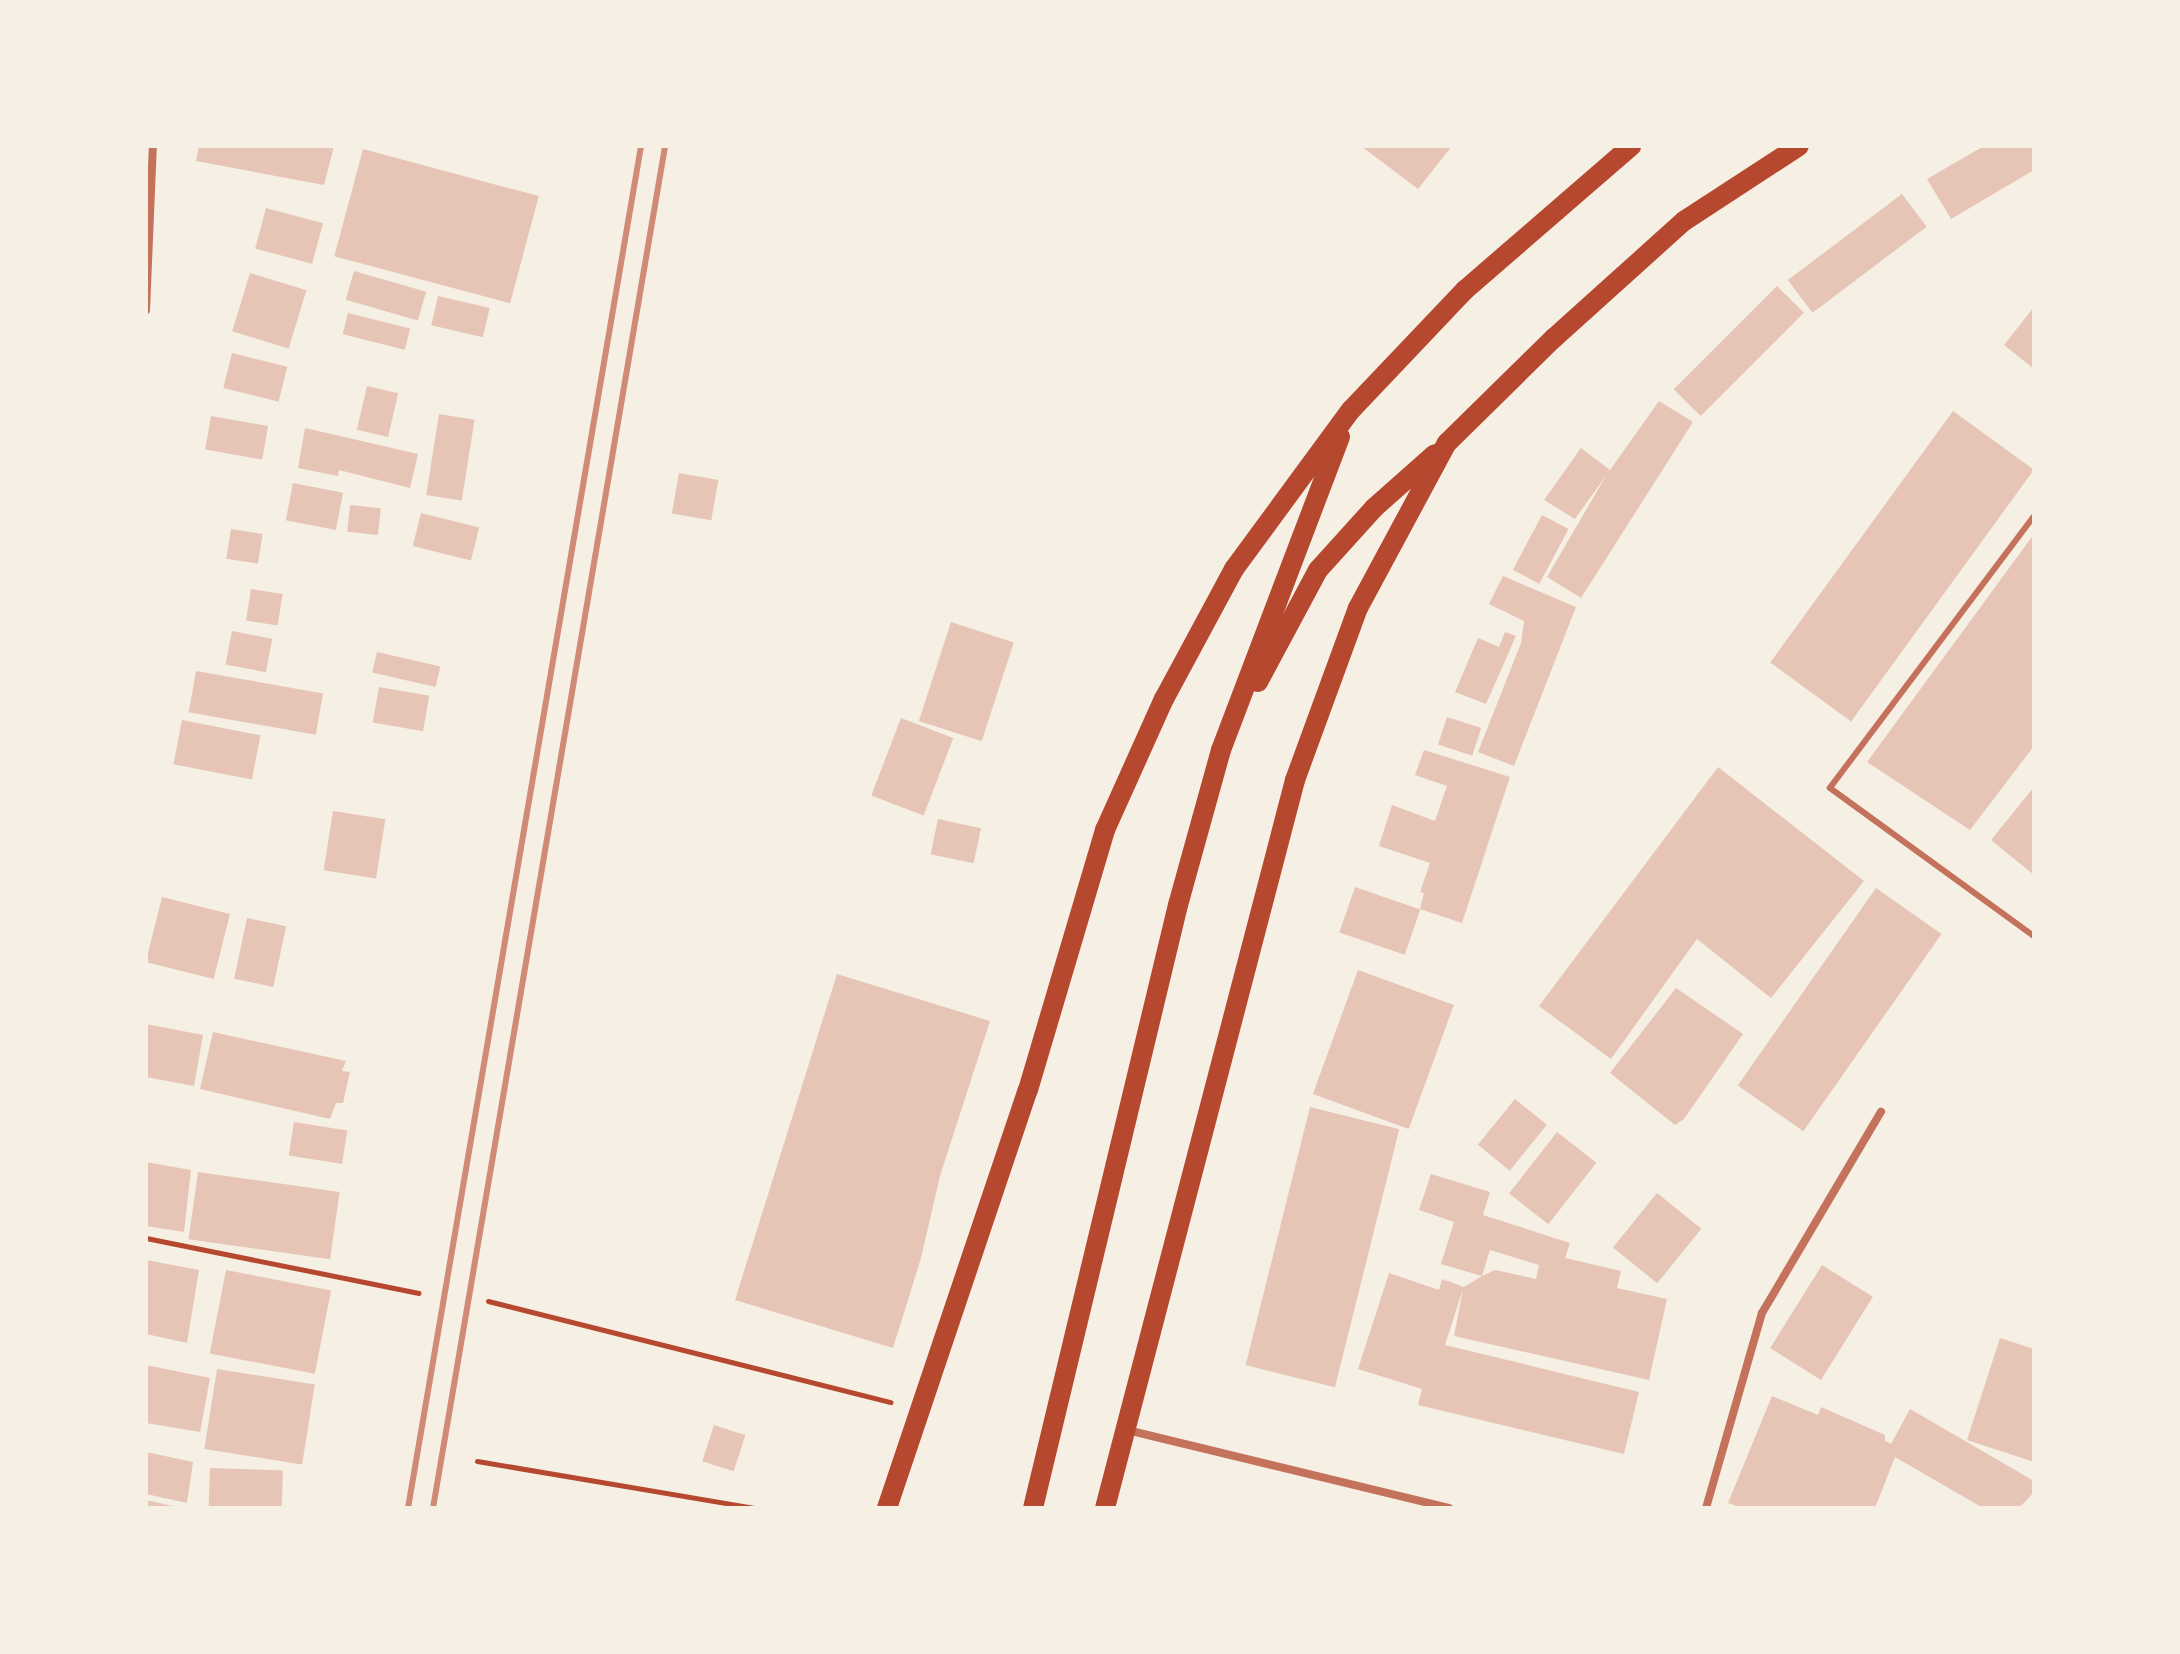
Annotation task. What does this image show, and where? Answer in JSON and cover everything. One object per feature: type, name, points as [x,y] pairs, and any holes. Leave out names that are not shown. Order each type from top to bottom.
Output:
[{"type":"main road","points":[[887,1508],[1028,1090],[1105,830],[1164,699],[1234,569],[1351,410],[1465,290],[1631,146]]},
{"type":"main road","points":[[1221,750],[1318,570],[1374,508],[1447,443],[1554,338],[1684,221],[1799,146]]},
{"type":"main road","points":[[1033,1508],[1174,920],[1221,750],[1351,410]]},
{"type":"main road","points":[[1105,1508],[1295,780],[1358,608],[1447,443]]},
{"type":"street","points":[[146,310],[153,146]]},
{"type":"street","points":[[1706,1508],[1762,1313],[1881,1112]]},
{"type":"street","points":[[1127,1430],[1449,1508]]},
{"type":"lane","points":[[2034,516],[1830,788],[2034,936]]},
{"type":"path","points":[[146,1238],[418,1293]]},
{"type":"path","points":[[488,1301],[922,1410]]},
{"type":"path","points":[[477,1461],[754,1508]]},
{"type":"building","points":[[199,146],[334,146],[324,185],[196,161]]},
{"type":"building","points":[[1361,146],[1452,146],[1418,189]]},
{"type":"building","points":[[1984,146],[2034,146],[2034,170],[1951,219],[1927,179]]},
{"type":"building","points":[[363,149],[539,196],[510,303],[334,256]]},
{"type":"building","points":[[1902,194],[1927,227],[1812,313],[1788,280]]},
{"type":"building","points":[[266,208],[323,223],[312,264],[255,249]]},
{"type":"building","points":[[354,271],[426,292],[418,321],[346,300]]},
{"type":"building","points":[[250,273],[306,290],[289,349],[232,331]]},
{"type":"building","points":[[1777,286],[1804,313],[1701,416],[1674,389]]},
{"type":"building","points":[[438,296],[490,308],[483,337],[431,325]]},
{"type":"building","points":[[2034,307],[2034,369],[2004,345]]},
{"type":"building","points":[[348,313],[410,328],[405,350],[343,334]]},
{"type":"building","points":[[232,353],[287,367],[279,402],[223,388]]},
{"type":"building","points":[[367,386],[398,393],[388,437],[357,430]]},
{"type":"building","points":[[1659,401],[1693,422],[1581,598],[1547,577],[1607,474],[1575,519],[1544,500],[1581,448],[1610,470]]},
{"type":"building","points":[[1953,411],[2034,470],[1851,721],[1770,663]]},
{"type":"building","points":[[439,414],[475,420],[462,501],[426,495]]},
{"type":"building","points":[[211,416],[268,426],[262,460],[205,449]]},
{"type":"building","points":[[305,428],[418,454],[410,488],[339,470],[338,476],[298,468]]},
{"type":"building","points":[[679,473],[718,480],[711,520],[672,513]]},
{"type":"building","points":[[293,483],[343,493],[336,530],[286,520]]},
{"type":"building","points":[[350,505],[381,508],[378,535],[347,532]]},
{"type":"building","points":[[421,513],[479,528],[471,561],[413,546]]},
{"type":"building","points":[[1542,515],[1568,529],[1539,584],[1513,570]]},
{"type":"building","points":[[231,529],[263,534],[258,564],[226,559]]},
{"type":"building","points":[[2034,534],[2034,746],[1970,830],[1867,762]]},
{"type":"building","points":[[1503,576],[1576,607],[1514,766],[1478,752],[1521,643],[1524,621],[1489,604]]},
{"type":"building","points":[[251,589],[283,594],[278,626],[246,621]]},
{"type":"building","points":[[951,622],[1014,642],[982,741],[919,721]]},
{"type":"building","points":[[232,631],[272,639],[266,672],[226,664]]},
{"type":"building","points":[[1505,632],[1516,636],[1486,704],[1455,692],[1478,638],[1499,647]]},
{"type":"building","points":[[377,652],[440,667],[436,687],[372,672]]},
{"type":"building","points":[[196,671],[323,693],[316,735],[189,712]]},
{"type":"building","points":[[379,687],[429,696],[423,731],[373,722]]},
{"type":"building","points":[[1447,717],[1481,728],[1472,756],[1438,745]]},
{"type":"building","points":[[901,718],[953,738],[924,816],[871,795]]},
{"type":"building","points":[[182,720],[261,735],[252,779],[173,764]]},
{"type":"building","points":[[1424,750],[1510,777],[1462,923],[1420,909],[1424,893],[1420,892],[1430,863],[1379,846],[1392,805],[1435,821],[1447,786],[1415,775]]},
{"type":"building","points":[[1718,767],[1864,881],[1771,998],[1697,939],[1611,1059],[1539,1006]]},
{"type":"building","points":[[2034,787],[2034,875],[1991,840]]},
{"type":"building","points":[[333,811],[385,819],[376,879],[324,870]]},
{"type":"building","points":[[938,819],[981,828],[974,863],[931,854]]},
{"type":"building","points":[[1355,887],[1420,909],[1405,955],[1339,932]]},
{"type":"building","points":[[1876,888],[1942,934],[1803,1131],[1738,1085]]},
{"type":"building","points":[[162,897],[230,914],[214,979],[146,962]]},
{"type":"building","points":[[247,918],[286,926],[273,987],[234,979]]},
{"type":"building","points":[[1358,970],[1454,1005],[1409,1129],[1313,1094]]},
{"type":"building","points":[[837,974],[990,1021],[940,1176],[921,1258],[893,1348],[735,1300]]},
{"type":"building","points":[[1676,988],[1743,1034],[1684,1119],[1675,1125],[1610,1073]]},
{"type":"building","points":[[146,1024],[203,1035],[194,1086],[146,1077]]},
{"type":"building","points":[[213,1032],[346,1061],[342,1071],[350,1072],[343,1103],[336,1103],[330,1119],[200,1089]]},
{"type":"building","points":[[1515,1099],[1547,1125],[1510,1171],[1478,1145]]},
{"type":"building","points":[[1310,1107],[1399,1129],[1335,1387],[1246,1365]]},
{"type":"building","points":[[294,1122],[347,1130],[342,1164],[289,1156]]},
{"type":"building","points":[[1557,1132],[1596,1163],[1548,1224],[1509,1193]]},
{"type":"building","points":[[146,1162],[191,1170],[184,1232],[146,1226]]},
{"type":"building","points":[[198,1172],[340,1192],[330,1259],[189,1239]]},
{"type":"building","points":[[1431,1174],[1490,1192],[1483,1215],[1570,1243],[1565,1258],[1621,1271],[1617,1288],[1667,1299],[1649,1380],[1454,1336],[1463,1289],[1445,1345],[1639,1392],[1624,1454],[1418,1405],[1422,1389],[1358,1369],[1389,1273],[1439,1290],[1442,1279],[1464,1287],[1482,1276],[1441,1264],[1454,1222],[1419,1210]],"holes":[[[1490,1250],[1539,1265],[1536,1279],[1495,1270],[1482,1276]]]},
{"type":"building","points":[[1657,1193],[1701,1229],[1657,1283],[1613,1247]]},
{"type":"building","points":[[146,1260],[199,1270],[187,1343],[146,1334]]},
{"type":"building","points":[[1822,1265],[1873,1297],[1821,1380],[1770,1348]]},
{"type":"building","points":[[226,1270],[331,1290],[315,1374],[210,1353]]},
{"type":"building","points":[[2000,1338],[2034,1349],[2034,1462],[1967,1440]]},
{"type":"building","points":[[146,1365],[210,1378],[200,1432],[146,1423]]},
{"type":"building","points":[[217,1369],[315,1384],[302,1464],[204,1449]]},
{"type":"building","points":[[1772,1396],[1818,1415],[1821,1407],[1885,1435],[1885,1441],[1891,1444],[1910,1409],[2034,1481],[2034,1492],[2019,1508],[1983,1508],[1895,1457],[1875,1508],[1742,1508],[1728,1503]]},
{"type":"building","points":[[714,1425],[745,1435],[734,1471],[702,1461]]},
{"type":"building","points":[[146,1452],[193,1462],[187,1503],[146,1494]]},
{"type":"building","points":[[210,1468],[283,1471],[282,1508],[209,1508]]},
{"type":"building","points":[[146,1500],[177,1507],[177,1508],[146,1508]]},
{"type":"railway","points":[[408,1508],[641,146]]},
{"type":"railway","points":[[433,1508],[665,146]]}]
